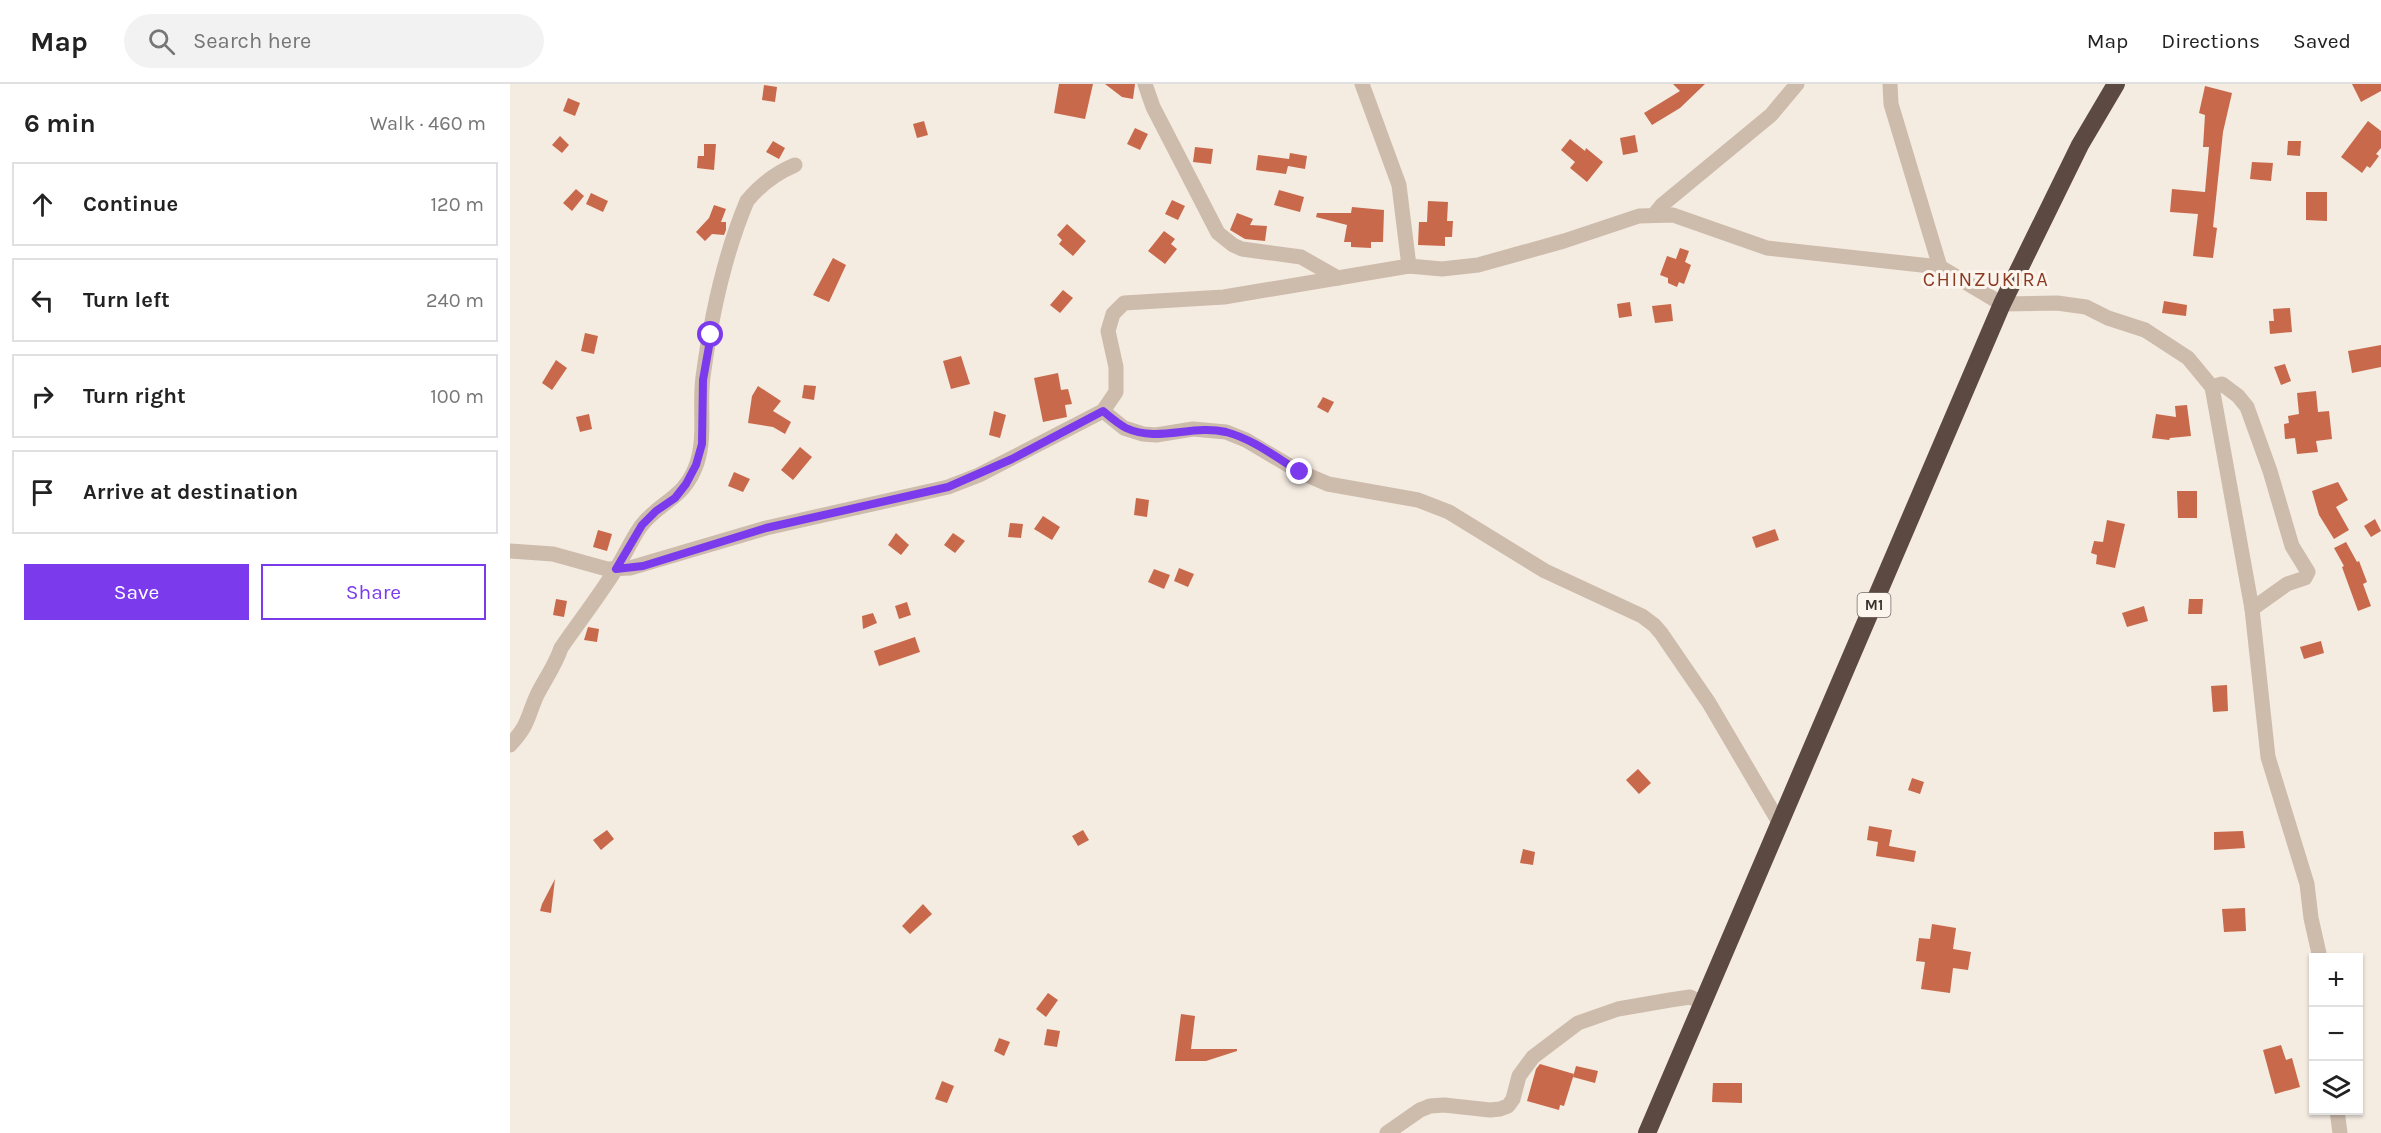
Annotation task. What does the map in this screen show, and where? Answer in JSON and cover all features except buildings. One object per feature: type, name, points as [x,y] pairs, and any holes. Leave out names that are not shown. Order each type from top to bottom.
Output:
[{"type":"highway","name":"M1","points":[[1647,1133],[2002,304],[2080,145],[2116,84]]},
{"type":"street","points":[[1145,84],[1153,107],[1218,233],[1242,249],[1301,257],[1338,278]]},
{"type":"street","points":[[1362,84],[1399,185],[1408,266]]},
{"type":"street","points":[[1654,215],[1662,205],[1771,115],[1797,84]]},
{"type":"street","points":[[1890,84],[1891,104],[1940,267]]},
{"type":"street","points":[[510,745],[525,728],[536,698],[561,648],[616,569],[642,525],[656,511],[675,498],[696,465],[702,444],[703,380],[716,295],[728,250],[744,208],[752,195],[780,171],[795,165]]},
{"type":"street","points":[[510,551],[546,553],[596,567],[616,569],[643,566],[766,528],[948,487],[1001,465],[1103,411],[1116,392],[1116,367],[1108,331],[1113,314],[1124,303],[1224,297],[1408,266],[1442,269],[1478,265],[1564,241],[1639,216],[1654,215],[1673,215],[1767,248],[1940,267],[2002,304],[2057,303],[2086,307],[2108,318],[2145,330],[2188,358],[2212,387],[2252,609],[2268,757],[2307,884],[2311,918],[2319,953]]},
{"type":"street","points":[[2212,387],[2222,384],[2238,396],[2247,407],[2271,471],[2292,546],[2308,572],[2306,578],[2287,584],[2252,609]]},
{"type":"street","points":[[1103,411],[1124,428],[1143,434],[1156,435],[1193,429],[1226,432],[1246,440],[1300,472],[1328,484],[1419,500],[1449,512],[1545,571],[1642,616],[1654,624],[1703,694],[1780,824]]},
{"type":"street","points":[[1387,1133],[1420,1110],[1430,1106],[1490,1110],[1509,1106],[1519,1076],[1533,1057],[1578,1023],[1618,1009],[1670,1000],[1690,997],[1703,1003]]},
{"type":"street","points":[[2338,1115],[2340,1133]]},
{"type":"district","name":"CHINZUKIRA","points":[[1986,279]]},
{"type":"route","points":[[711,335],[703,380],[702,444],[696,465],[675,498],[656,511],[642,525],[616,569],[643,566],[766,528],[948,487],[980,475],[1103,411],[1124,428],[1143,434],[1156,435],[1193,429],[1226,432],[1246,440],[1300,472]]}]
